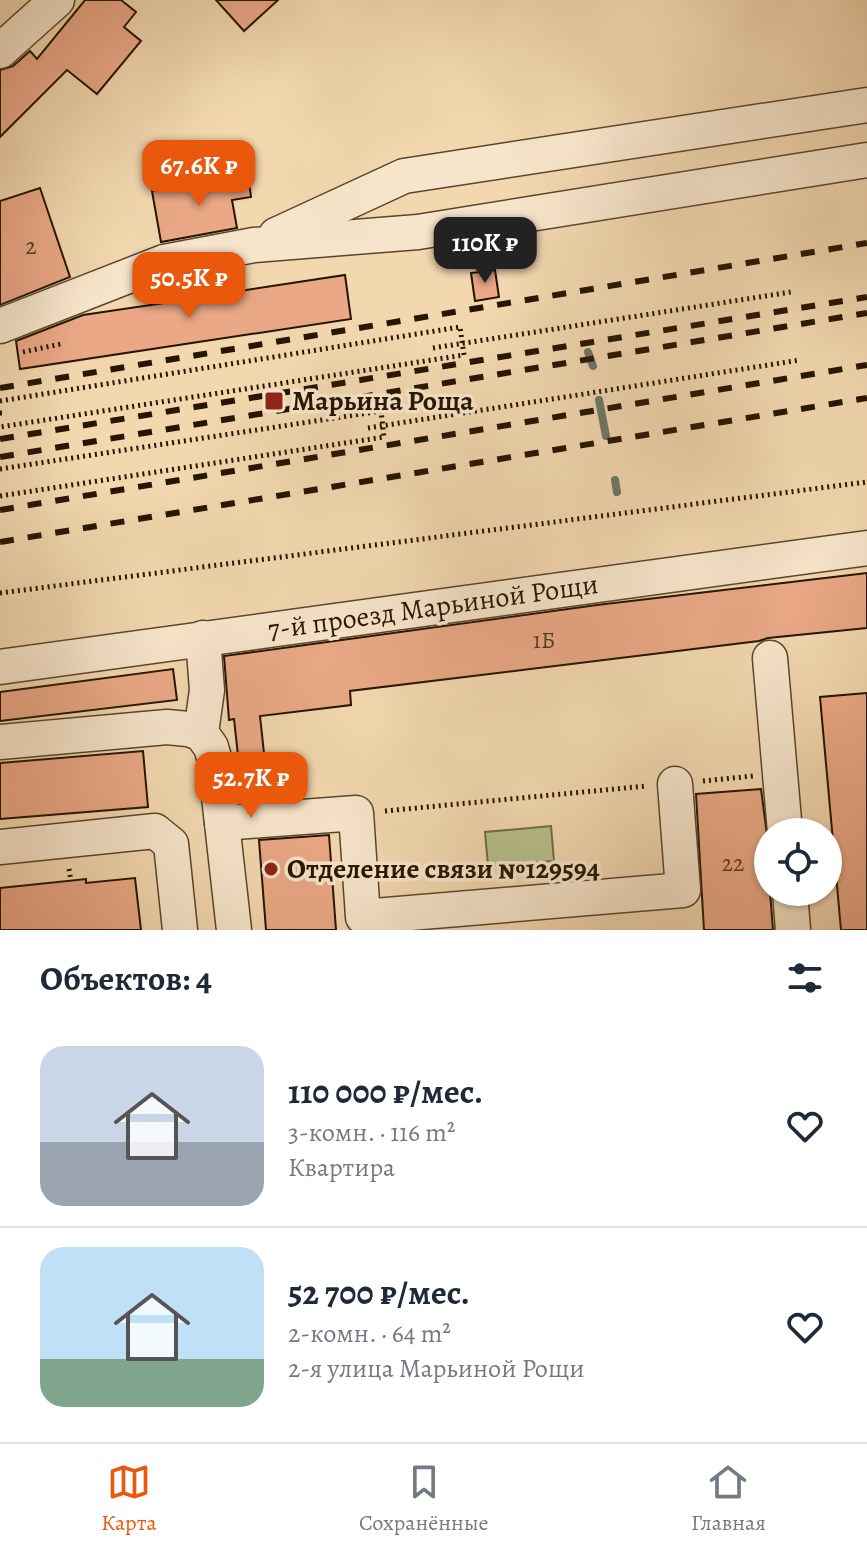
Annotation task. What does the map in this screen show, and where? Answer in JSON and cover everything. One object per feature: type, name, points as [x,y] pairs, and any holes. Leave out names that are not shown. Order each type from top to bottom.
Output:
[{"type":"street","points":[[0,51],[57,0]]},
{"type":"street","points":[[254,245],[404,176],[867,105]]},
{"type":"street","points":[[7,340],[164,262],[254,245],[418,232],[867,160]]},
{"type":"street","name":"7-й проезд Марьиной Рощи","points":[[0,667],[867,548]]},
{"type":"street","points":[[201,733],[207,690],[203,638]]},
{"type":"street","points":[[770,658],[784,818]]},
{"type":"street","points":[[0,742],[167,727],[201,733],[211,747],[215,761],[234,930]]},
{"type":"street","points":[[222,823],[356,813],[363,917],[683,890],[675,784]]},
{"type":"street","points":[[0,847],[155,831],[171,844],[180,930]]},
{"type":"street","points":[[791,906],[793,930]]},
{"type":"path","points":[[433,348],[791,292]]},
{"type":"path","points":[[0,401],[460,327],[464,355],[0,427]]},
{"type":"path","points":[[7,340],[61,344]]},
{"type":"path","points":[[368,428],[800,360]]},
{"type":"path","points":[[0,469],[381,411],[384,437],[0,496]]},
{"type":"path","points":[[0,593],[867,482]]},
{"type":"path","points":[[356,813],[781,773]]},
{"type":"green space","points":[[551,826],[554,861],[488,866],[485,832]]},
{"type":"building","points":[[85,0],[121,0],[136,12],[124,27],[141,41],[97,94],[67,70],[0,137],[0,70],[13,66],[30,51],[37,59]]},
{"type":"building","points":[[216,0],[278,0],[244,31]]},
{"type":"building","points":[[248,175],[251,197],[232,200],[237,228],[161,242],[152,191]]},
{"type":"building","points":[[40,188],[70,277],[0,305],[0,201]]},
{"type":"building","points":[[495,270],[499,297],[475,301],[471,273]]},
{"type":"building","points":[[209,274],[213,295],[345,275],[351,319],[20,369],[16,341],[83,315],[171,302],[167,282]]},
{"type":"building","points":[[867,573],[867,628],[350,691],[351,705],[260,716],[267,781],[241,783],[234,719],[229,720],[224,656],[597,605]]},
{"type":"building","points":[[173,669],[177,700],[0,721],[0,692]]},
{"type":"building","points":[[867,693],[867,930],[841,930],[842,818],[831,818],[820,697]]},
{"type":"building","points":[[143,751],[148,807],[0,819],[0,763]]},
{"type":"building","points":[[761,789],[765,818],[754,818],[754,906],[771,906],[773,930],[704,930],[696,794]]},
{"type":"building","points":[[329,835],[336,930],[266,930],[259,840]]},
{"type":"building","points":[[135,878],[141,930],[0,930],[0,888],[86,879],[86,883]]},
{"type":"waterway","points":[[588,352],[593,366]]},
{"type":"waterway","points":[[599,400],[606,436]]},
{"type":"waterway","points":[[615,480],[617,492]]},
{"type":"railway","points":[[0,388],[867,243]]},
{"type":"railway","points":[[0,439],[867,297]]},
{"type":"railway","points":[[0,457],[867,313]]},
{"type":"railway","points":[[0,510],[867,365]]},
{"type":"railway","points":[[0,542],[867,398]]},
{"type":"place","name":"Марьина Роща","points":[[274,401]]},
{"type":"place","name":"Отделение связи №129594","points":[[271,869]]}]
